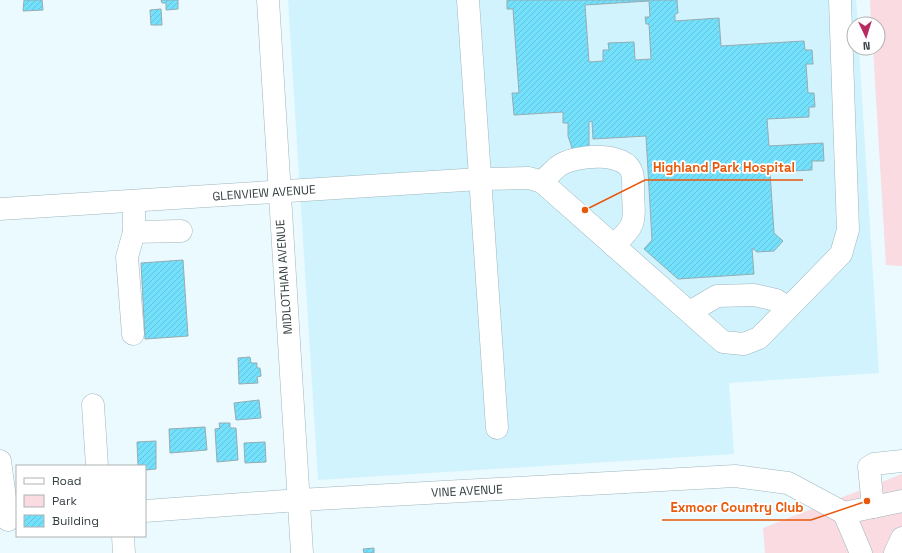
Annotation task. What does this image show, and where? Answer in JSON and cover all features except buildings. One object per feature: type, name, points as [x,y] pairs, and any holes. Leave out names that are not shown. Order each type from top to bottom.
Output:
[{"type":"street","name":"MIDLOTHIAN AVENUE","points":[[268,0],[302,553]]},
{"type":"street","points":[[468,0],[497,428]]},
{"type":"street","points":[[614,246],[633,226],[635,214],[632,172],[624,161],[611,157],[582,159],[562,164],[535,180],[614,246],[723,342],[744,344],[759,338],[787,307],[841,254],[848,230],[840,0]]},
{"type":"street","name":"GLENVIEW AVENUE","points":[[0,209],[480,179],[535,180]]},
{"type":"street","points":[[133,334],[127,257],[134,232],[134,200]]},
{"type":"street","points":[[134,232],[181,231]]},
{"type":"street","points":[[690,312],[717,296],[754,295],[776,300],[787,307]]},
{"type":"street","points":[[93,405],[97,465]]},
{"type":"street","points":[[0,461],[8,520]]},
{"type":"street","points":[[873,507],[869,467],[874,464],[902,461]]},
{"type":"street","name":"VINE AVENUE","points":[[146,511],[299,500],[735,476],[788,483],[844,513]]},
{"type":"street","points":[[861,553],[844,513],[902,501]]},
{"type":"street","points":[[123,537],[124,553]]},
{"type":"street","points":[[895,553],[902,538]]},
{"type":"shaded area","points":[[288,0],[856,0],[857,16],[846,16],[846,56],[859,56],[879,373],[729,383],[734,454],[318,480]]},
{"type":"green space","points":[[870,0],[902,0],[902,266],[886,265],[873,56],[886,56],[886,16],[871,16]]},
{"type":"green space","points":[[902,474],[902,553],[765,553],[763,528]]},
{"type":"place","name":"Highland Park Hospital","points":[[585,210]]},
{"type":"place","name":"Exmoor Country Club","points":[[867,501]]}]
